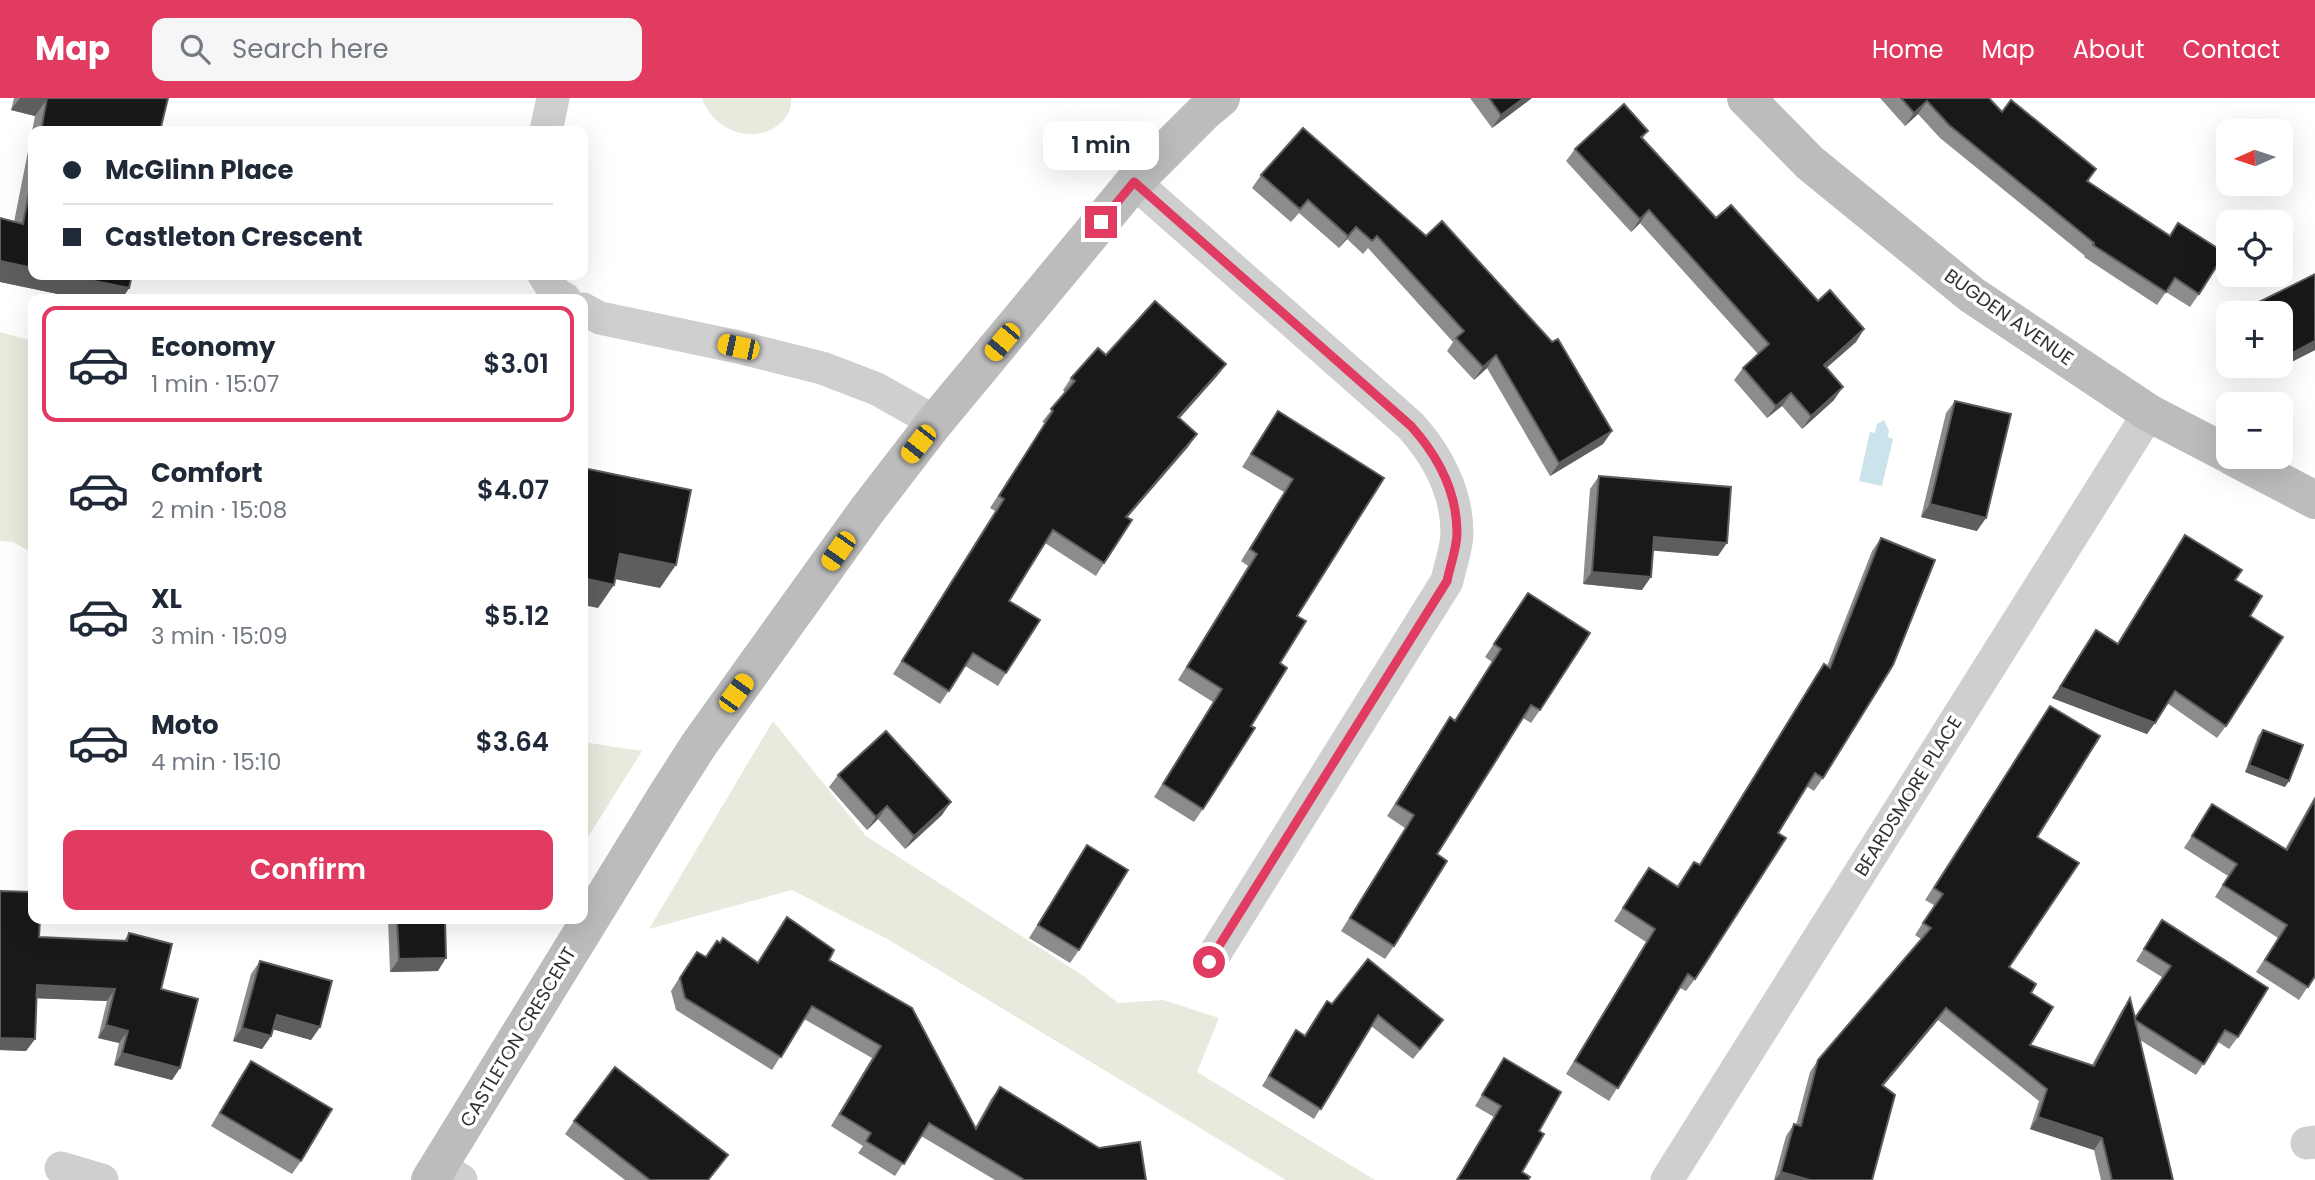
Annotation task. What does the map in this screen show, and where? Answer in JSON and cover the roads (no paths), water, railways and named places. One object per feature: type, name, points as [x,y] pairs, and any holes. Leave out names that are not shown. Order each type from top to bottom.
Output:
[{"type":"street","points":[[547,126],[553,98]]},
{"type":"street","name":"CASTLETON CRESCENT","points":[[443,1175],[666,796],[868,509],[935,422],[1134,182],[1221,98]]},
{"type":"street","name":"BUGDEN AVENUE","points":[[1746,98],[1810,163],[1972,295],[2149,413],[2216,448]]},
{"type":"street","points":[[1134,182],[1411,426],[1428,444],[1450,487],[1457,534],[1447,581],[1209,962]]},
{"type":"street","points":[[588,310],[600,318],[822,368],[877,389],[935,422]]},
{"type":"street","name":"BEARDSMORE PLACE","points":[[1667,1180],[2149,413]]},
{"type":"street","points":[[2255,469],[2315,500]]},
{"type":"street","points":[[61,1168],[102,1180]]},
{"type":"water","points":[[1884,420],[1889,431],[1888,437],[1893,439],[1882,486],[1859,481],[1870,432],[1875,433],[1877,424]]}]
